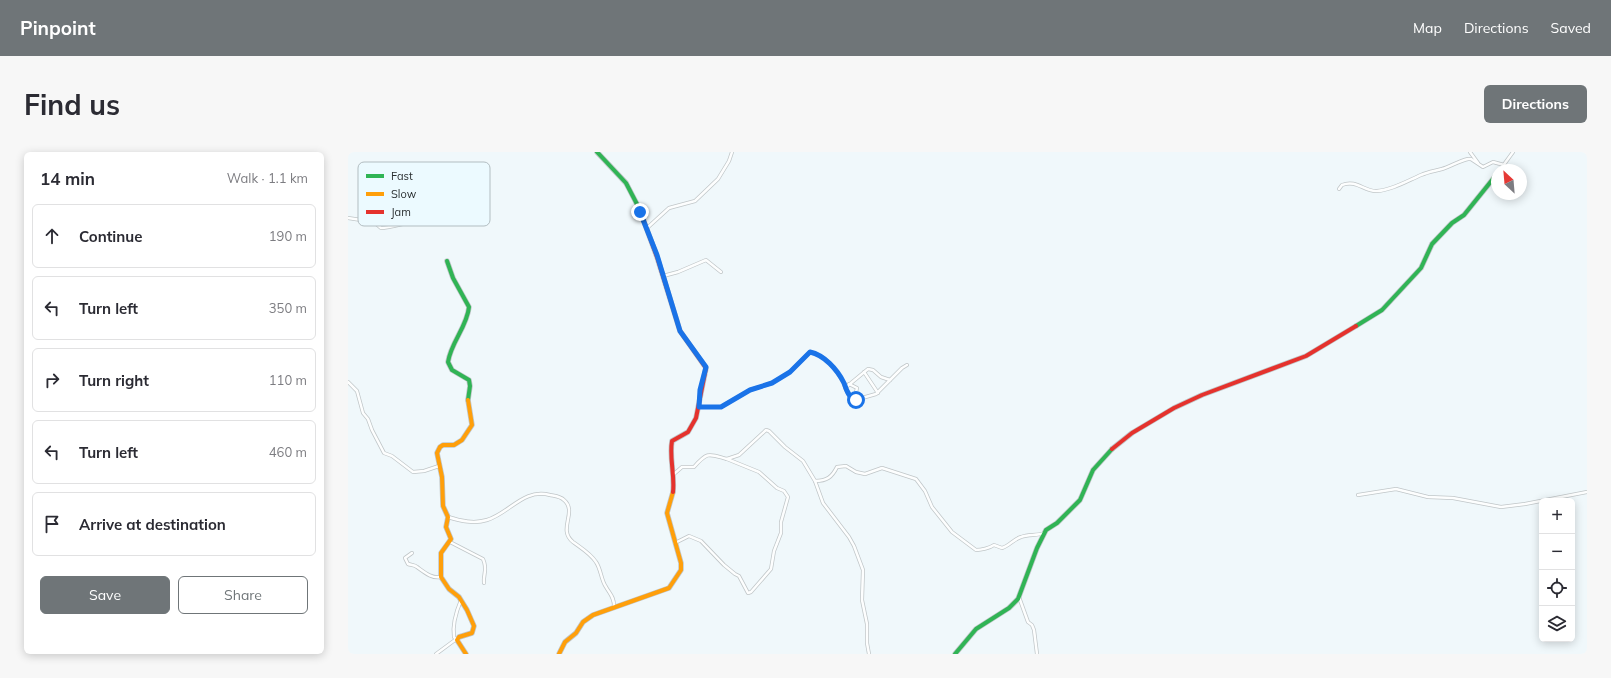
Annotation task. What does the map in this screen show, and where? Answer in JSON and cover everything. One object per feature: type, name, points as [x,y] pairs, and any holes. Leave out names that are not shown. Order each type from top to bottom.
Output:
[{"type":"street","points":[[559,654],[565,642],[576,633],[586,620],[599,612],[614,606],[669,588],[682,568],[667,513],[672,496],[674,474],[669,456],[672,441],[690,430],[696,418],[699,407],[700,390],[706,367],[680,331],[670,295],[662,276],[657,255],[635,199],[628,186],[597,152]]},
{"type":"street","points":[[646,229],[667,209],[695,202],[718,179],[729,161],[732,152]]},
{"type":"street","points":[[1470,152],[1480,166]]},
{"type":"street","points":[[1505,164],[1513,152]]},
{"type":"street","points":[[1339,189],[1342,185],[1358,184],[1372,191],[1380,191],[1411,180],[1422,174],[1471,159],[1480,166],[1484,167],[1493,162],[1500,164]]},
{"type":"street","points":[[955,654],[976,629],[1009,608],[1019,597],[1037,548],[1048,528],[1057,523],[1080,500],[1093,470],[1115,445],[1163,414],[1202,395],[1306,356],[1382,310],[1421,268],[1432,244],[1452,223],[1466,214],[1491,182]]},
{"type":"street","points":[[348,218],[358,220]]},
{"type":"street","points":[[379,226],[381,228],[389,226]]},
{"type":"street","points":[[662,276],[678,272],[706,260],[721,272]]},
{"type":"street","points":[[436,654],[459,637],[472,633],[474,629],[473,622],[461,599],[449,589],[441,577],[441,553],[451,539],[446,527],[448,517],[443,506],[442,477],[437,453],[443,445],[458,443],[462,440],[472,425],[468,398],[470,386],[469,380],[462,374],[453,371],[448,364],[450,354],[470,310],[454,282],[447,261]]},
{"type":"street","points":[[699,407],[721,407],[750,390],[772,383],[790,372],[810,352],[826,359],[854,400]]},
{"type":"street","points":[[854,400],[867,398],[878,393],[902,368],[907,365]]},
{"type":"street","points":[[845,388],[868,370],[872,370],[881,377],[890,380]]},
{"type":"street","points":[[864,372],[878,393]]},
{"type":"street","points":[[348,382],[357,391],[363,413],[368,419],[384,453],[392,456],[413,472],[424,471],[439,466]]},
{"type":"street","points":[[849,384],[857,388],[854,400]]},
{"type":"street","points":[[728,459],[739,455],[767,430],[785,447],[801,459],[815,481],[818,493],[823,503],[851,540],[862,566],[862,600],[867,624],[867,643],[869,654]]},
{"type":"street","points":[[674,474],[681,467],[694,467],[706,456],[716,455],[759,472],[777,488],[784,491],[788,495],[788,500],[781,522],[781,533],[776,544],[770,570],[749,593],[740,577],[727,567],[700,540],[689,536],[675,543]]},
{"type":"street","points":[[815,481],[829,478],[834,475],[837,467],[844,465],[861,473],[867,474],[882,468],[916,480],[925,491],[932,507],[952,532],[976,550],[990,548],[994,545],[1004,548],[1012,541],[1022,536],[1045,533]]},
{"type":"street","points":[[1358,495],[1396,489],[1433,497],[1453,498],[1501,507],[1587,492]]},
{"type":"street","points":[[448,517],[468,522],[486,520],[510,508],[517,501],[528,496],[540,493],[562,498],[569,508],[569,515],[566,524],[568,536],[596,562],[605,587],[612,596],[614,606]]},
{"type":"street","points":[[450,542],[483,559],[486,571],[483,579],[484,583]]},
{"type":"street","points":[[412,553],[405,558],[408,564],[416,566],[423,572],[434,577],[441,577]]},
{"type":"street","points":[[1019,597],[1028,622],[1032,625],[1034,630],[1037,654]]},
{"type":"street","points":[[461,599],[454,621],[453,632],[456,640],[466,654]]},
{"type":"traffic: fast","points":[[597,152],[626,183],[639,208]]},
{"type":"traffic: fast","points":[[1356,326],[1382,310],[1421,268],[1432,244],[1452,223],[1464,215],[1491,181]]},
{"type":"traffic: fast","points":[[447,261],[453,278],[469,307],[468,314],[452,348],[448,362],[452,370],[469,380],[470,386],[468,400]]},
{"type":"traffic: fast","points":[[955,654],[976,629],[1009,608],[1018,599],[1037,548],[1046,530],[1057,523],[1080,500],[1093,470],[1112,449]]},
{"type":"traffic: slow","points":[[466,654],[457,640],[459,637],[472,633],[474,626],[459,597],[449,589],[441,577],[441,553],[451,539],[446,527],[448,517],[443,506],[442,477],[437,453],[443,445],[454,445],[462,440],[472,425],[468,400]]},
{"type":"traffic: slow","points":[[559,654],[565,642],[576,633],[583,622],[593,615],[669,588],[681,570],[681,563],[667,513],[673,492]]},
{"type":"traffic: jam","points":[[639,208],[657,257],[680,331],[706,368],[696,418],[688,432],[672,441],[671,454],[673,492]]},
{"type":"traffic: jam","points":[[1112,449],[1132,433],[1174,408],[1202,395],[1306,356],[1356,326]]},
{"type":"route","points":[[640,212],[657,255],[663,279],[670,295],[682,336],[706,367],[700,390],[699,407],[721,407],[750,390],[772,383],[790,372],[810,352],[826,359],[839,376],[852,399],[856,400]]}]
